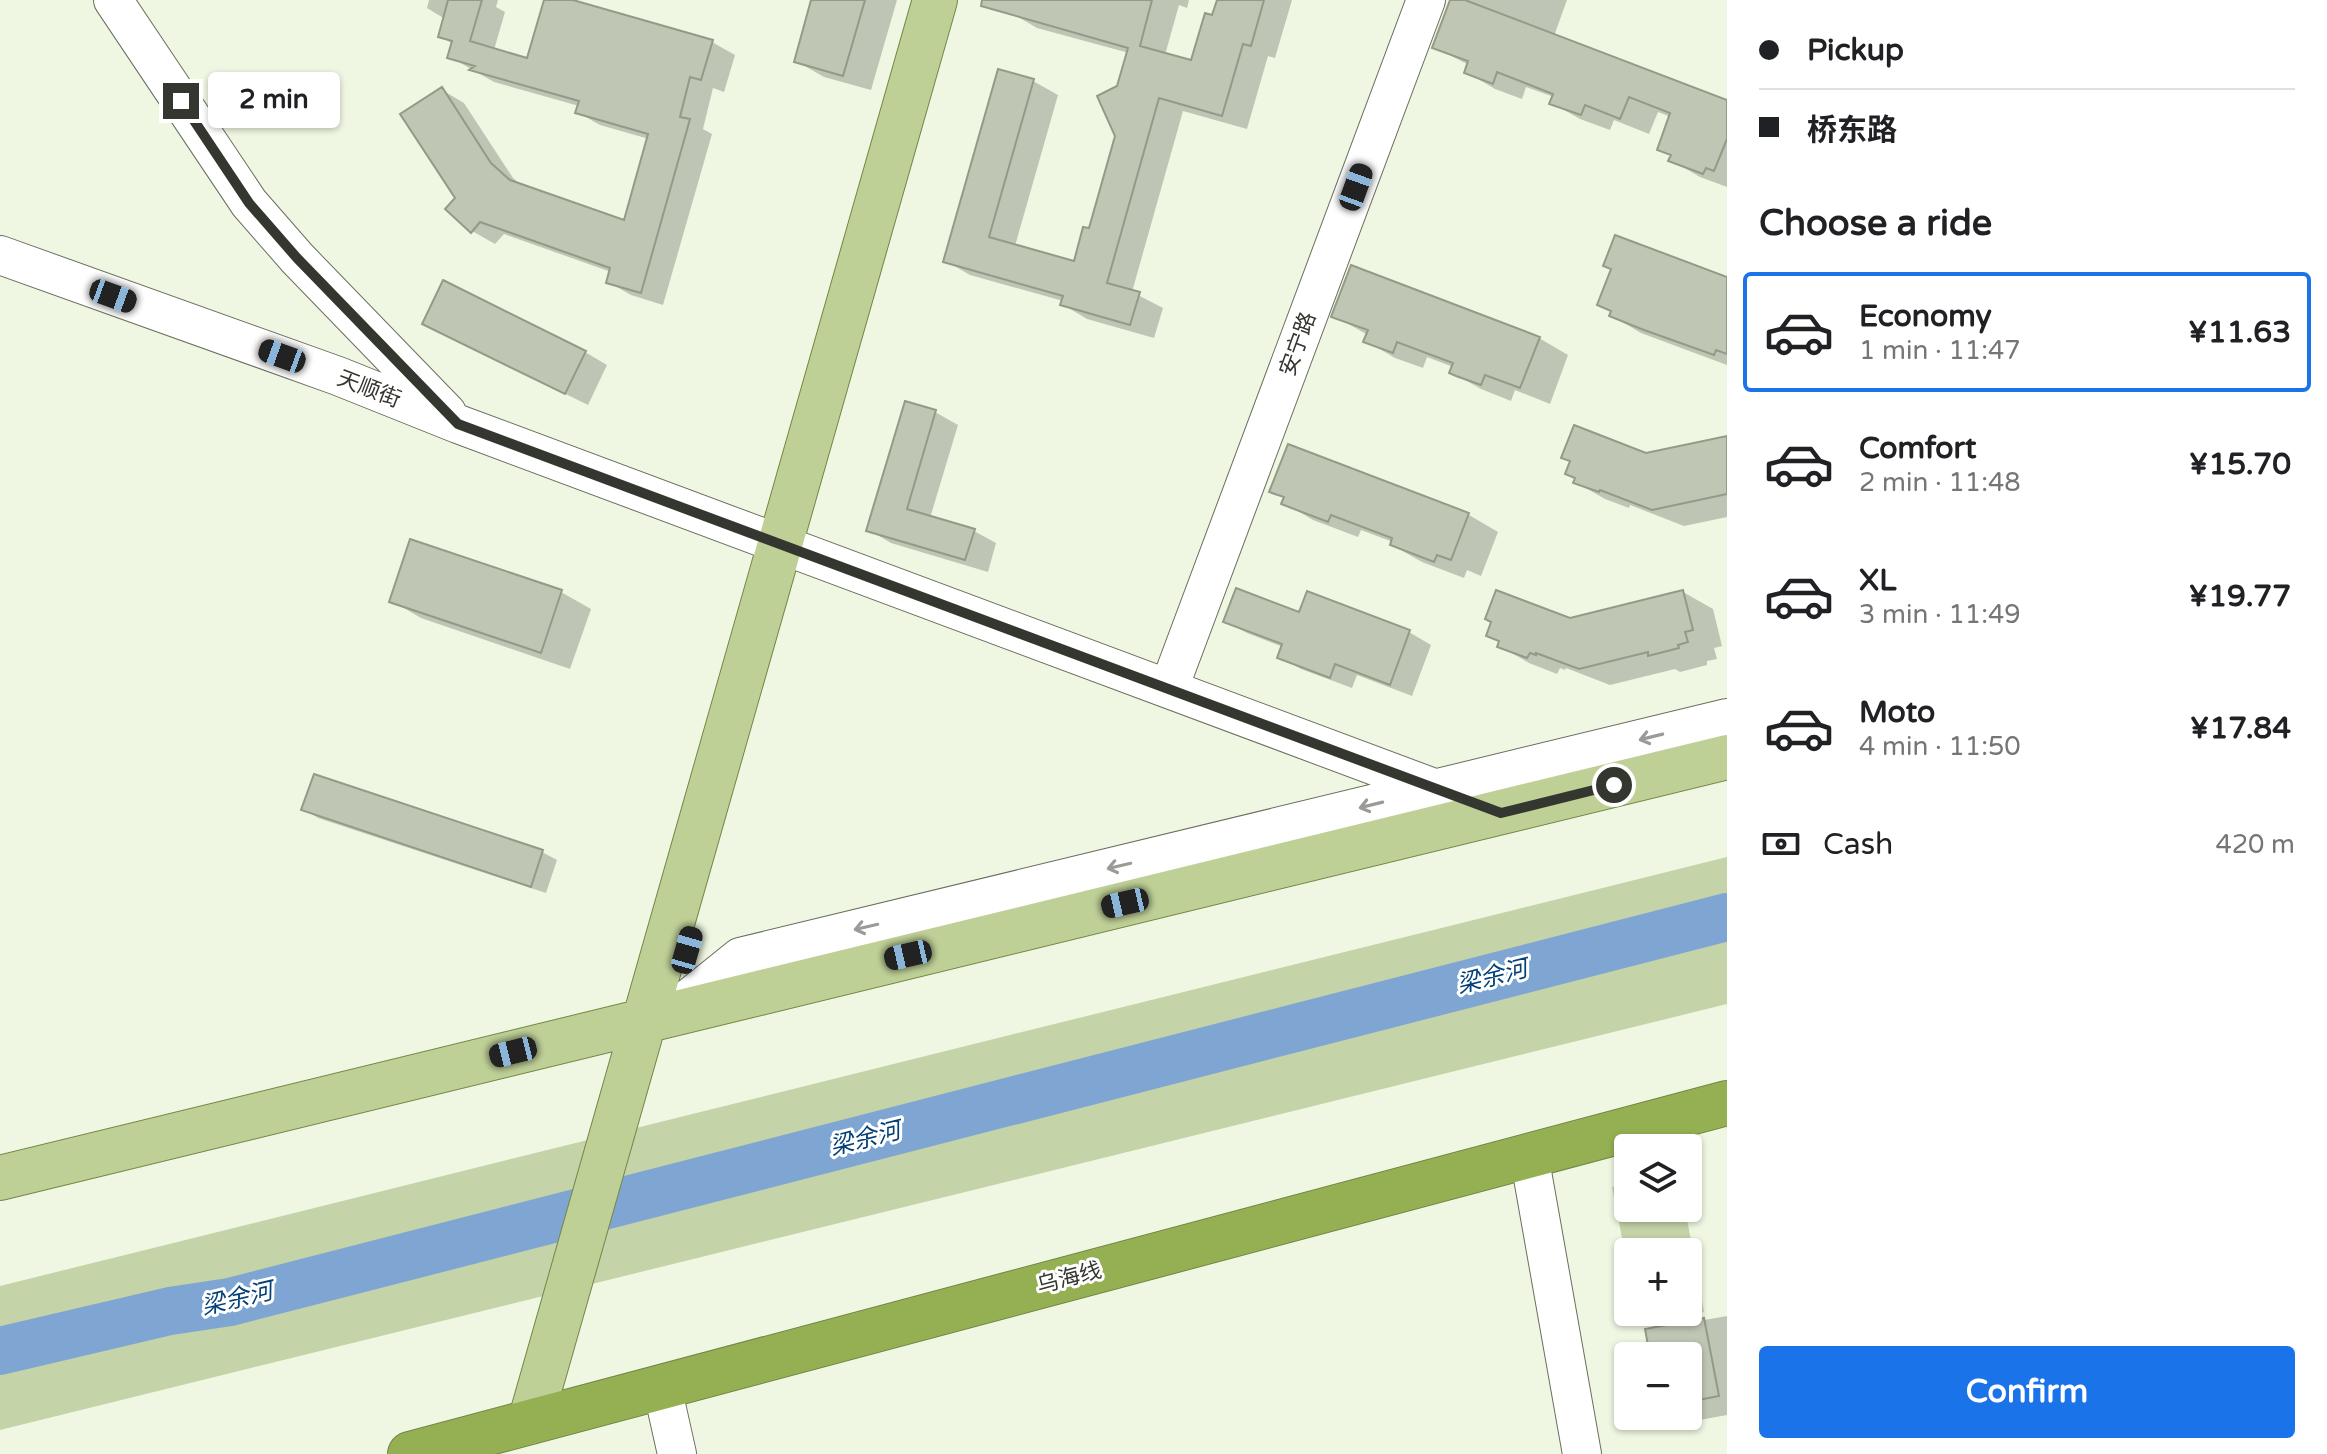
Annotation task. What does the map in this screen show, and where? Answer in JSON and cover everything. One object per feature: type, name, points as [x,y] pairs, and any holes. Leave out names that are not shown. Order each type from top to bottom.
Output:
[{"type":"highway","name":"乌海线","points":[[410,1454],[1727,1103]]},
{"type":"main road","points":[[542,1419],[790,547],[935,0]]},
{"type":"main road","points":[[790,547],[958,0]]},
{"type":"main road","points":[[0,1178],[1727,757]]},
{"type":"street","points":[[113,0],[249,203],[297,258],[458,424]]},
{"type":"street","name":"安宁路","points":[[1169,688],[1426,0]]},
{"type":"street","name":"天顺街","points":[[0,255],[338,376],[458,424],[1501,813]]},
{"type":"street","points":[[656,1017],[740,957],[1727,718]]},
{"type":"street","points":[[1529,1155],[1582,1454]]},
{"type":"street","points":[[662,1387],[677,1454]]},
{"type":"green space","points":[[1727,857],[1727,1004],[0,1430],[0,1286]]},
{"type":"green space","points":[[1619,1222],[1688,1222],[1690,1238],[1622,1238]]},
{"type":"building","points":[[448,0],[482,0],[470,41],[527,58],[544,0],[573,0],[713,40],[701,80],[690,77],[680,117],[690,119],[641,293],[606,283],[610,268],[480,222],[471,233],[445,209],[455,198],[400,114],[442,87],[491,163],[510,180],[624,220],[648,134],[575,113],[579,101],[469,70],[475,66],[447,58],[452,41],[438,37]]},
{"type":"building","points":[[811,0],[865,0],[843,76],[794,62]]},
{"type":"building","points":[[982,0],[1152,0],[1140,46],[1191,60],[1205,13],[1212,15],[1217,0],[1264,0],[1251,46],[1243,44],[1222,116],[1159,98],[1107,283],[1140,292],[1130,325],[1060,305],[1063,296],[943,262],[998,69],[1034,79],[989,237],[1074,261],[1083,227],[1089,228],[1115,136],[1097,96],[1117,86],[1128,48],[981,6]]},
{"type":"building","points":[[1450,0],[1465,0],[1727,100],[1727,139],[1714,171],[1706,168],[1703,174],[1668,161],[1671,155],[1657,150],[1670,113],[1629,97],[1620,119],[1585,105],[1581,115],[1549,104],[1553,94],[1497,72],[1493,84],[1464,73],[1468,61],[1432,48]]},
{"type":"building","points":[[1615,235],[1727,277],[1727,354],[1716,350],[1714,355],[1644,330],[1609,316],[1611,311],[1597,305],[1611,269],[1603,266]]},
{"type":"building","points":[[1351,265],[1540,337],[1520,388],[1485,375],[1481,385],[1456,376],[1449,373],[1453,363],[1397,342],[1393,353],[1363,342],[1368,330],[1331,317]]},
{"type":"building","points":[[443,280],[586,351],[565,394],[422,324]]},
{"type":"building","points":[[905,401],[936,410],[907,509],[975,529],[965,560],[866,531]]},
{"type":"building","points":[[1574,425],[1646,453],[1727,436],[1727,494],[1652,510],[1573,483],[1575,478],[1565,474],[1570,461],[1561,458]]},
{"type":"building","points":[[1288,444],[1469,513],[1451,560],[1437,555],[1434,562],[1390,545],[1392,538],[1331,515],[1328,522],[1281,504],[1284,497],[1269,492]]},
{"type":"building","points":[[410,539],[562,590],[541,653],[389,602]]},
{"type":"building","points":[[1236,588],[1299,612],[1307,591],[1410,630],[1390,685],[1335,664],[1330,678],[1277,658],[1282,644],[1223,622]]},
{"type":"building","points":[[1496,590],[1570,618],[1683,590],[1693,630],[1685,632],[1688,642],[1678,645],[1679,648],[1648,656],[1648,652],[1579,669],[1536,653],[1530,653],[1527,658],[1497,647],[1499,641],[1486,636],[1491,622],[1485,619]]},
{"type":"building","points":[[314,774],[543,850],[531,887],[301,810]]},
{"type":"building","points":[[1702,1318],[1719,1396],[1702,1399],[1702,1342],[1647,1342],[1645,1329],[1702,1326]]},
{"type":"waterway","name":"梁余河","points":[[0,1351],[170,1311],[230,1302],[1727,917]]},
{"type":"route","points":[[181,101],[249,203],[297,258],[458,424],[1501,813],[1614,785]]}]
